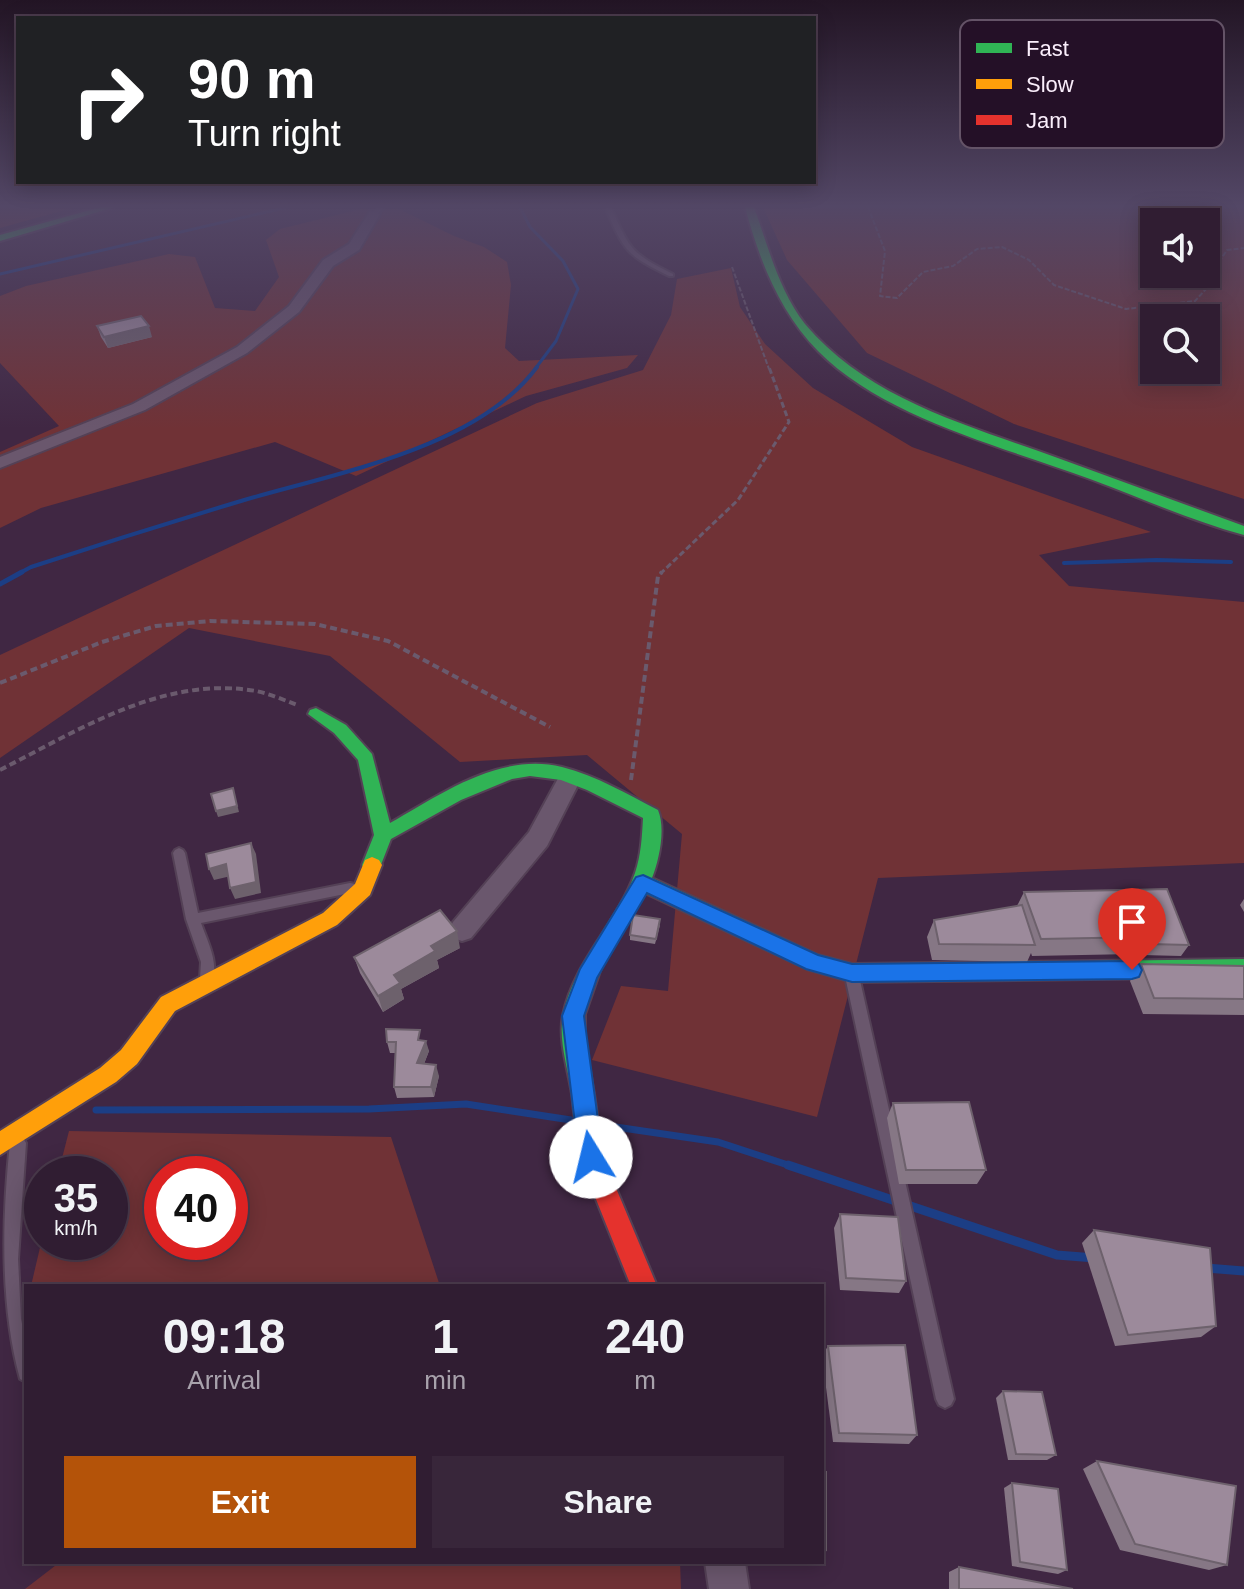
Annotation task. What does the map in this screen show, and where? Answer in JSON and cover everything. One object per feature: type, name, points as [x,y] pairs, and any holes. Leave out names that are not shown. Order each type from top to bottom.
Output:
[{"type":"street","points":[[0,463],[139,407],[242,350],[294,309],[315,281]]},
{"type":"street","points":[[779,281],[801,326],[821,347],[875,386],[921,412],[1244,531]]},
{"type":"street","points":[[0,1144],[108,1075],[129,1057],[168,1004],[330,919],[346,907],[365,885],[383,835],[366,758],[340,729],[316,714]]},
{"type":"street","points":[[383,835],[500,777],[532,770],[553,772],[652,815],[655,830],[643,883],[587,976],[573,1016],[591,1157],[643,1284]]},
{"type":"street","points":[[462,930],[538,839],[569,779]]},
{"type":"street","points":[[643,883],[814,963],[852,973],[1244,968]]},
{"type":"street","points":[[725,1564],[729,1589]]},
{"type":"lane","points":[[179,853],[193,919],[208,962],[207,982]]},
{"type":"lane","points":[[193,919],[365,885]]},
{"type":"lane","points":[[852,973],[945,1399]]},
{"type":"lane","points":[[19,1132],[8,1250],[16,1350],[24,1368]]},
{"type":"path","points":[[628,803],[658,576],[738,500],[789,422],[737,281]]},
{"type":"path","points":[[883,281],[880,296],[897,298],[911,281]]},
{"type":"path","points":[[1050,281],[1126,309],[1195,301],[1213,281]]},
{"type":"path","points":[[0,683],[102,642],[156,626],[210,621],[315,624],[388,641],[550,727]]},
{"type":"path","points":[[0,770],[101,720],[180,690],[205,687],[244,689],[281,698],[316,714]]},
{"type":"shaded area","points":[[48,281],[204,281],[215,308],[255,311],[276,281],[510,281],[505,348],[519,361],[638,355],[627,368],[526,396],[356,476],[275,442],[41,508],[0,528],[0,452],[59,426],[0,363],[0,296]]},
{"type":"shaded area","points":[[677,281],[734,281],[740,307],[765,344],[813,388],[912,447],[1151,532],[1039,555],[1069,586],[1244,602],[1244,863],[878,878],[817,1117],[592,1060],[621,986],[668,991],[682,834],[587,755],[460,762],[330,656],[189,628],[0,758],[0,655],[537,403],[643,370],[671,315]]},
{"type":"shaded area","points":[[805,281],[1140,281],[1140,288],[1220,288],[1220,281],[1244,281],[1244,499],[1014,424],[867,353]]},
{"type":"shaded area","points":[[69,1131],[391,1137],[439,1284],[31,1284],[37,1260],[128,1260],[128,1156],[63,1156]]},
{"type":"shaded area","points":[[57,1564],[680,1564],[681,1589],[25,1589]]},
{"type":"building","points":[[141,316],[149,326],[104,337],[97,326]]},
{"type":"building","points":[[233,788],[237,806],[216,811],[211,794]]},
{"type":"building","points":[[251,843],[256,882],[230,888],[226,864],[209,869],[206,854]]},
{"type":"building","points":[[1167,889],[1189,945],[1149,944],[1130,890]]},
{"type":"building","points":[[1124,890],[1144,937],[1041,939],[1024,892]]},
{"type":"building","points":[[1022,905],[1035,945],[939,944],[934,920]]},
{"type":"building","points":[[440,910],[457,931],[431,946],[435,951],[394,975],[400,983],[378,996],[354,957]]},
{"type":"building","points":[[633,915],[660,919],[656,939],[630,935]]},
{"type":"building","points":[[1141,964],[1244,966],[1244,999],[1154,998]]},
{"type":"building","points":[[386,1029],[420,1030],[418,1040],[426,1041],[417,1063],[436,1065],[431,1087],[394,1087],[396,1042],[387,1042]]},
{"type":"building","points":[[969,1102],[986,1170],[906,1170],[893,1103]]},
{"type":"building","points":[[840,1214],[898,1217],[906,1281],[846,1278]]},
{"type":"building","points":[[1094,1230],[1210,1248],[1216,1326],[1128,1335]]},
{"type":"building","points":[[905,1345],[917,1435],[839,1433],[828,1346]]},
{"type":"building","points":[[1003,1391],[1042,1392],[1056,1455],[1016,1454]]},
{"type":"building","points":[[1097,1461],[1236,1486],[1227,1565],[1135,1544]]},
{"type":"building","points":[[824,1472],[826,1472],[824,1550]]},
{"type":"building","points":[[1012,1483],[1058,1489],[1067,1570],[1020,1562]]},
{"type":"building","points":[[959,1567],[1073,1589],[959,1589]]},
{"type":"waterway","points":[[535,369],[556,341],[578,289],[574,281]]},
{"type":"waterway","points":[[18,574],[31,567],[162,525],[401,454],[478,419],[511,395],[537,367]]},
{"type":"waterway","points":[[1064,563],[1157,560],[1231,562]]},
{"type":"waterway","points":[[0,584],[22,572]]},
{"type":"waterway","points":[[96,1110],[369,1109],[466,1104],[571,1120]]},
{"type":"waterway","points":[[602,1125],[718,1142],[793,1167]]},
{"type":"waterway","points":[[788,1165],[793,1167]]},
{"type":"waterway","points":[[793,1167],[1057,1255],[1095,1258]]},
{"type":"waterway","points":[[1206,1268],[1244,1271]]},
{"type":"traffic: fast","points":[[777,281],[791,311],[823,350],[882,392],[949,422],[1244,531]]},
{"type":"traffic: fast","points":[[316,714],[340,729],[366,758],[383,835],[372,865]]},
{"type":"traffic: fast","points":[[383,835],[474,786],[512,772],[530,770],[578,779],[652,815],[651,846],[644,873],[634,897],[593,963],[574,1014],[574,1042],[583,1094]]},
{"type":"traffic: fast","points":[[643,883],[814,963],[852,973],[1244,968]]},
{"type":"traffic: slow","points":[[0,1144],[108,1075],[129,1057],[168,1004],[330,919],[363,889],[372,865]]},
{"type":"traffic: jam","points":[[583,1094],[591,1157],[643,1284]]},
{"type":"route","points":[[591,1157],[573,1016],[587,976],[643,883],[814,963],[852,973],[1132,970]]}]
